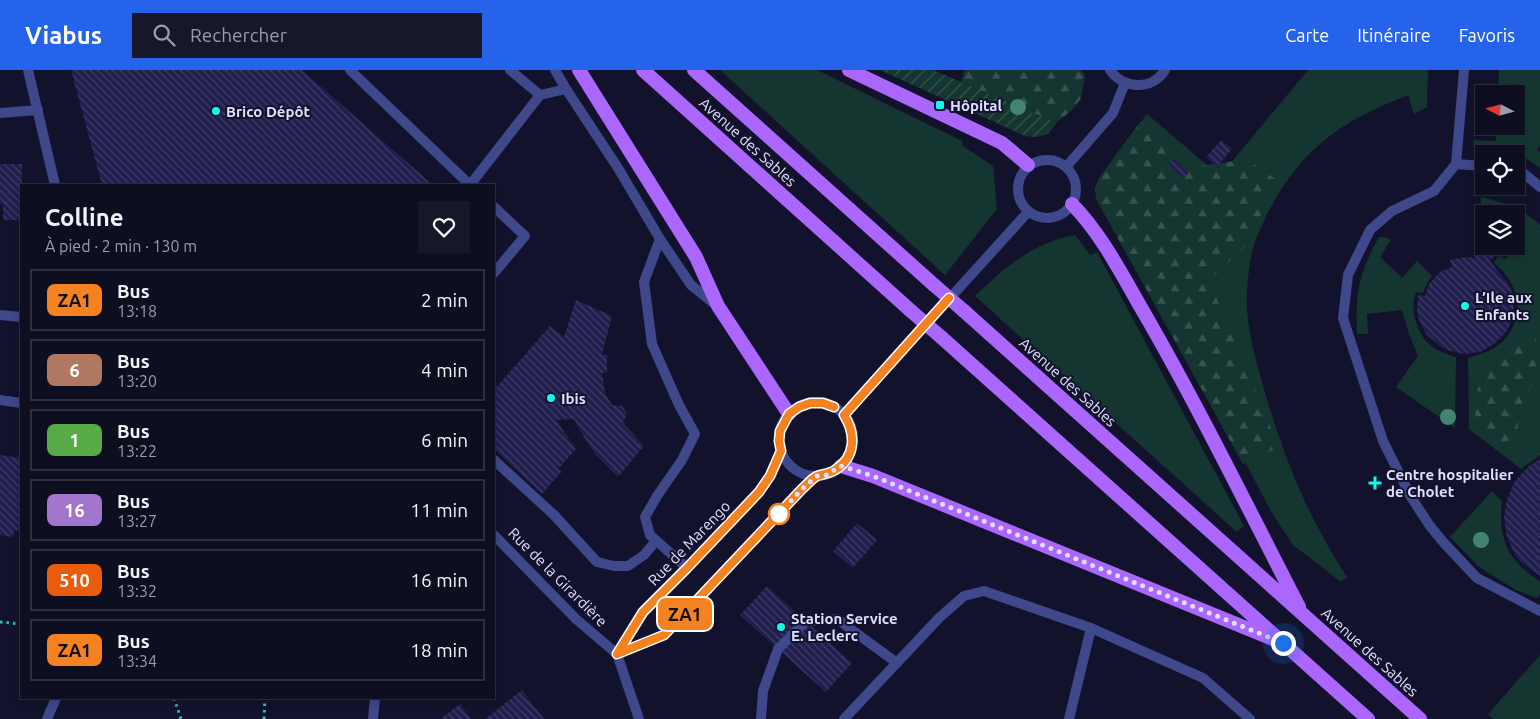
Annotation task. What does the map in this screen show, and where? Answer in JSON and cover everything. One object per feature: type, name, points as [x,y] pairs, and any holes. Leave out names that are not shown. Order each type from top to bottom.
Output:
[{"type":"main road","points":[[579,70],[696,257],[718,306],[789,414]]},
{"type":"main road","name":"Avenue des Sables","points":[[643,70],[1368,719]]},
{"type":"main road","name":"Avenue des Sables","points":[[694,70],[1420,719]]},
{"type":"main road","points":[[849,70],[1002,143],[1028,165]]},
{"type":"main road","points":[[1072,204],[1089,222],[1108,251],[1174,366],[1302,614]]},
{"type":"main road","points":[[841,466],[873,476],[1283,643]]},
{"type":"street","points":[[28,70],[55,184]]},
{"type":"street","points":[[350,70],[469,184]]},
{"type":"street","points":[[510,70],[540,95]]},
{"type":"street","points":[[555,70],[618,168],[660,239],[691,285],[718,306]]},
{"type":"street","points":[[1110,70],[1114,76],[1125,83],[1135,85],[1145,85],[1155,81],[1165,70]]},
{"type":"street","points":[[1464,70],[1456,164],[1434,191],[1392,211],[1370,230],[1348,275],[1343,318],[1383,441],[1411,497],[1430,526],[1477,578],[1540,611]]},
{"type":"street","points":[[1066,167],[1113,113],[1125,83]]},
{"type":"street","points":[[471,184],[540,95],[566,89]]},
{"type":"street","points":[[0,114],[38,110]]},
{"type":"street","points":[[1052,159],[1066,167],[1075,180],[1076,189],[1072,204],[1065,212],[1047,218],[1037,217],[1028,212],[1018,198],[1017,189],[1022,172],[1035,161],[1052,159]]},
{"type":"street","points":[[1456,164],[1475,165]]},
{"type":"street","points":[[1525,174],[1540,187]]},
{"type":"street","points":[[495,208],[524,236],[495,272]]},
{"type":"street","points":[[844,415],[1028,212]]},
{"type":"street","points":[[660,239],[644,282],[652,344],[679,406],[695,434],[682,460],[657,496],[646,518],[650,535],[687,568]]},
{"type":"street","points":[[0,315],[20,317]]},
{"type":"street","points":[[0,400],[20,403]]},
{"type":"street","points":[[781,451],[786,461],[794,469],[805,475],[817,476],[826,475],[841,466],[848,457],[852,447],[853,435],[850,425],[844,415],[834,407],[823,403],[810,403],[799,407],[789,414]]},
{"type":"street","name":"Rue de Marengo","points":[[617,654],[643,612],[759,492],[770,476],[781,451],[780,431],[789,414]]},
{"type":"street","points":[[495,461],[554,514],[597,562],[614,566],[628,566],[644,554],[656,541]]},
{"type":"street","points":[[638,719],[617,654],[664,635],[802,489],[817,476]]},
{"type":"street","name":"Rue de la Girardière","points":[[495,536],[576,619],[617,654]]},
{"type":"street","points":[[844,719],[939,618],[964,596],[984,590],[1091,628],[1203,678],[1250,719]]},
{"type":"street","points":[[761,719],[763,691],[778,649],[806,622],[836,619],[898,663]]},
{"type":"street","points":[[1069,719],[1091,628]]},
{"type":"street","points":[[47,719],[56,699]]},
{"type":"street","points":[[372,719],[375,699]]},
{"type":"path","points":[[0,622],[20,624]]},
{"type":"path","points":[[174,699],[181,719]]},
{"type":"path","points":[[264,719],[265,699]]},
{"type":"green space","points":[[720,70],[817,70],[962,141],[963,146],[993,166],[997,209],[945,275]]},
{"type":"green space","points":[[880,70],[933,70],[1057,122],[1048,134],[1036,137],[1025,136]]},
{"type":"green space","points":[[965,70],[1081,70],[1085,75],[1081,99],[1070,112],[1057,122],[961,82]]},
{"type":"green space","points":[[1308,70],[1428,70],[1427,107],[1414,114],[1408,95],[1398,99],[1368,112],[1349,123],[1331,135],[1306,158],[1275,199],[1260,229],[1251,259],[1247,286],[1247,309],[1250,334],[1259,373],[1277,432],[1302,496],[1334,557],[1347,577],[1341,582],[1293,545],[1272,513],[1237,447],[1126,141],[1147,114],[1220,176]]},
{"type":"green space","points":[[1499,70],[1540,70],[1540,146],[1537,149],[1540,152],[1540,168],[1525,158],[1525,145],[1475,145],[1475,150],[1473,140],[1496,141],[1496,135],[1525,135],[1525,85],[1498,85]]},
{"type":"green space","points":[[1141,121],[1193,167],[1247,159],[1278,181],[1244,248],[1209,280],[1279,447],[1243,464],[1096,199],[1095,187],[1101,175]]},
{"type":"green space","points":[[1481,197],[1507,205],[1481,205]]},
{"type":"green space","points":[[1525,214],[1540,225],[1540,455],[1521,469],[1469,429],[1468,358],[1489,351],[1502,342],[1512,328],[1516,318],[1516,298],[1513,288],[1509,279],[1494,263],[1497,257],[1506,259],[1509,255],[1525,255]]},
{"type":"green space","points":[[1075,235],[1090,255],[1097,252],[1244,526],[1237,532],[975,296],[1009,266],[1033,250],[1060,238]]},
{"type":"green space","points":[[1379,237],[1391,240],[1380,257],[1402,278],[1417,261],[1432,276],[1423,293],[1416,292],[1413,306],[1414,314],[1418,328],[1426,341],[1437,350],[1456,357],[1455,428],[1396,387],[1418,356],[1402,310],[1367,314],[1368,334],[1357,334],[1357,307],[1360,284],[1367,262]]},
{"type":"green space","points":[[1540,324],[1540,359],[1533,384],[1523,400],[1519,415],[1517,437],[1504,443],[1481,429],[1475,416],[1476,398],[1484,365],[1508,351],[1517,343],[1527,346],[1534,342]]},
{"type":"green space","points":[[1492,491],[1502,501],[1502,526],[1507,547],[1512,557],[1540,581],[1540,595],[1537,598],[1516,590],[1479,567],[1450,537]]},
{"type":"green space","points":[[1540,655],[1540,719],[1494,719],[1488,714]]},
{"type":"building","name":"Brico Dépôt","points":[[71,70],[302,70],[432,184],[102,184]]},
{"type":"building","points":[[1221,140],[1232,149],[1217,167],[1206,157]]},
{"type":"building","points":[[1174,158],[1189,173],[1183,179],[1168,164]]},
{"type":"building","points":[[0,164],[22,164],[20,220],[3,220],[3,204],[0,204]]},
{"type":"building","name":"L’Ile aux Enfants","points":[[1475,255],[1505,255],[1504,257],[1494,256],[1490,261],[1508,284],[1512,292],[1514,308],[1510,325],[1494,344],[1480,352],[1463,354],[1447,350],[1427,335],[1417,312],[1418,295],[1425,296],[1429,284],[1435,277],[1440,272],[1452,267],[1450,260],[1466,257],[1475,258]]},
{"type":"building","name":"Ibis","points":[[576,300],[612,316],[602,354],[607,355],[607,373],[602,373],[605,393],[612,405],[622,406],[627,413],[623,423],[644,446],[618,477],[596,455],[574,419],[556,420],[576,449],[558,469],[562,471],[542,494],[495,450],[495,389],[550,326],[564,337]]},
{"type":"building","points":[[0,455],[20,458],[20,531],[14,530],[13,537],[0,535]]},
{"type":"building","points":[[1540,459],[1540,576],[1522,563],[1515,555],[1507,537],[1504,518],[1507,499],[1515,481],[1528,467]]},
{"type":"building","points":[[857,523],[877,540],[853,568],[833,551]]},
{"type":"building","points":[[767,586],[852,663],[826,692],[740,615]]},
{"type":"building","points":[[522,690],[544,719],[485,719]]},
{"type":"building","points":[[460,704],[471,719],[440,719]]},
{"type":"bus line","name":"ZA1","points":[[834,407],[823,403],[810,403],[799,407],[789,414],[783,422],[780,431],[781,451],[770,476],[759,492],[643,612],[617,654],[664,635],[802,489],[817,476],[826,475],[841,466],[848,457],[852,447],[853,435],[844,415],[949,298]]},
{"type":"place","name":"Hôpital","points":[[940,105]]},
{"type":"place","name":"Brico Dépôt","points":[[216,111]]},
{"type":"place","name":"L’Ile aux Enfants","points":[[1465,306]]},
{"type":"place","name":"Ibis","points":[[551,398]]},
{"type":"place","name":"Centre hospitalier de Cholet","points":[[1375,483]]},
{"type":"place","name":"Station Service E. Leclerc","points":[[781,627]]},
{"type":"route","points":[[779,514],[817,476],[826,475],[841,466],[873,476],[1283,643]]}]
